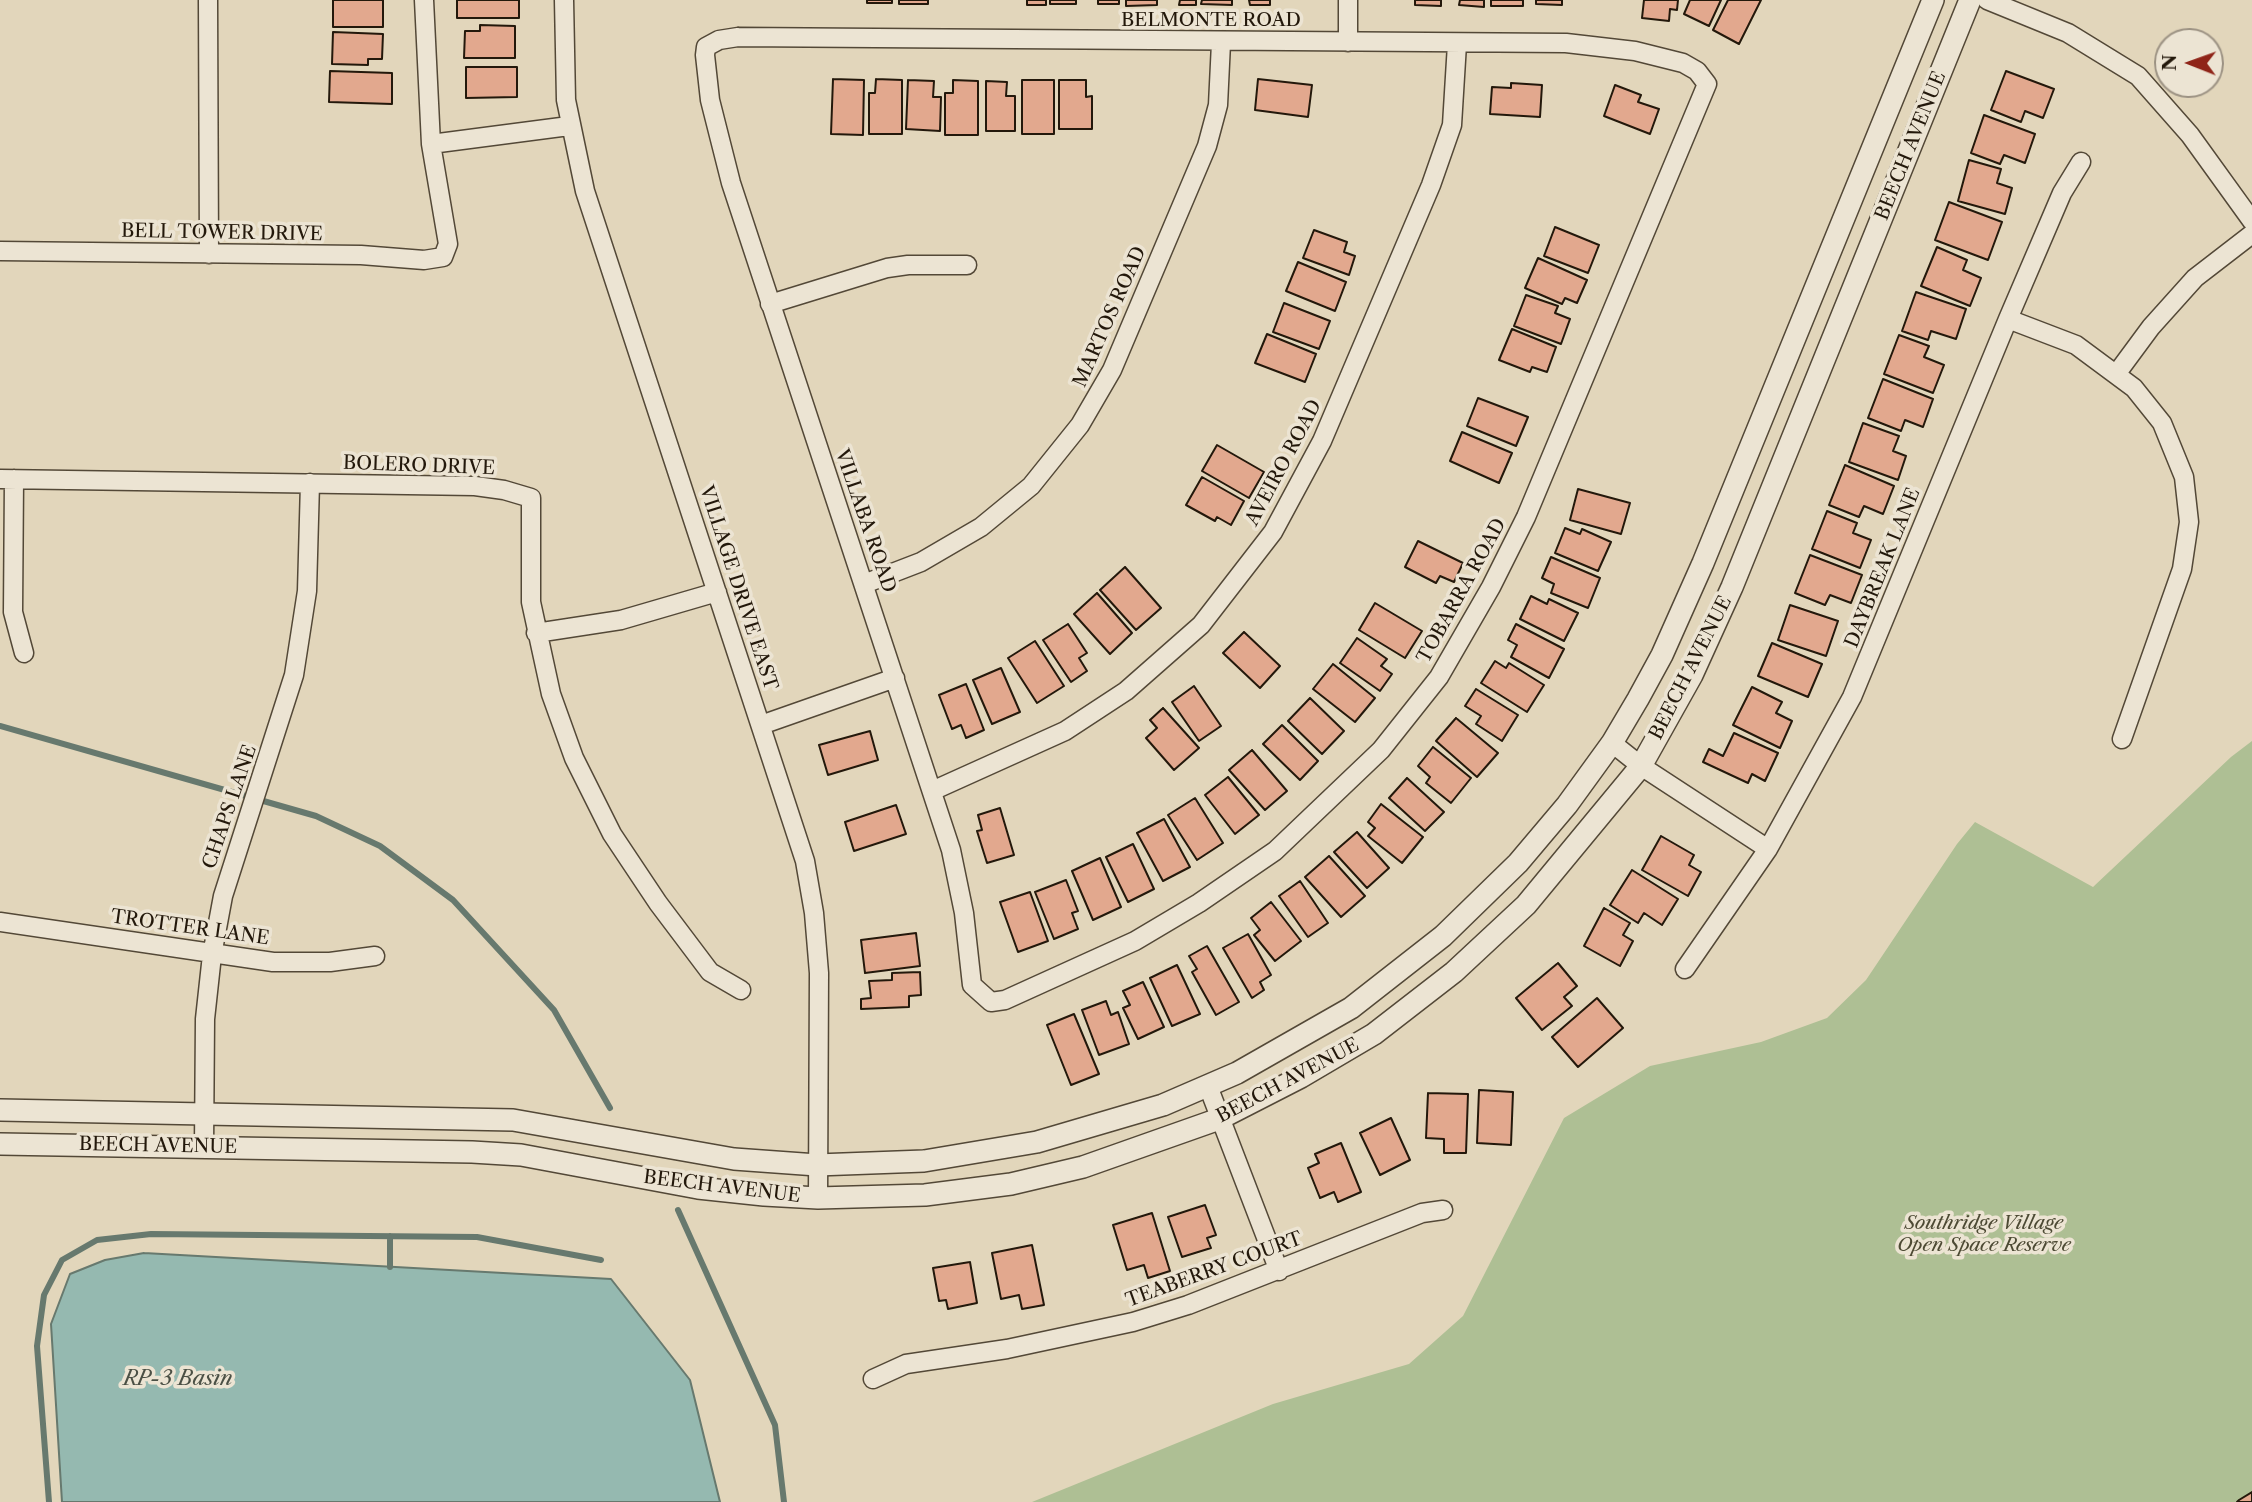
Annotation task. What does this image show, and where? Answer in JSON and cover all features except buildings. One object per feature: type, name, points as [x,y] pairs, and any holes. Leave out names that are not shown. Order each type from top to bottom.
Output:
[{"type":"street","points":[[208,0],[209,254]]},
{"type":"street","points":[[424,0],[431,144],[569,125]]},
{"type":"street","name":"VILLAGE DRIVE EAST","points":[[564,0],[569,125],[595,223],[798,836],[814,913],[819,995],[818,1198]]},
{"type":"street","points":[[1348,0],[1348,42]]},
{"type":"street","name":"BEECH AVENUE","points":[[0,1110],[513,1120],[734,1159],[817,1165],[924,1161],[1037,1142],[1163,1105],[1208,1086],[1351,1008],[1443,936],[1518,863],[1567,805],[1612,743],[1662,655],[1694,583],[1933,0]]},
{"type":"street","name":"BEECH AVENUE","points":[[0,1144],[521,1155],[698,1188],[818,1198],[925,1195],[1011,1184],[1083,1167],[1219,1119],[1301,1077],[1374,1034],[1454,972],[1526,905],[1641,766],[1692,675],[1732,587],[1970,0]]},
{"type":"street","points":[[1987,0],[2068,33],[2138,76],[2190,135],[2252,221]]},
{"type":"street","name":"BELMONTE ROAD","points":[[706,47],[719,40],[738,37],[1221,43],[1566,43],[1634,51],[1683,63],[1697,71],[1707,83]]},
{"type":"street","name":"MARTOS ROAD","points":[[864,584],[921,562],[981,527],[1031,485],[1080,425],[1112,370],[1207,146],[1218,105],[1221,43]]},
{"type":"street","name":"AVEIRO ROAD","points":[[932,791],[1054,737],[1126,691],[1201,625],[1273,532],[1322,441],[1432,185],[1452,125],[1457,44]]},
{"type":"street","name":"VILLABA ROAD","points":[[706,47],[706,73],[719,141],[770,304],[932,791],[958,881],[970,976],[978,992],[991,1002]]},
{"type":"street","name":"TOBARRA ROAD","points":[[991,1002],[1019,995],[1135,941],[1238,878],[1275,851],[1341,790],[1381,750],[1419,703],[1458,648],[1521,527],[1707,83]]},
{"type":"street","name":"BELL TOWER DRIVE","points":[[0,251],[361,255],[424,260],[443,257],[448,244],[447,229],[431,144]]},
{"type":"street","name":"DAYBREAK LANE","points":[[1685,969],[1768,849],[1852,697],[2008,319],[2062,193],[2081,162]]},
{"type":"street","points":[[2117,373],[2151,327],[2195,278],[2252,234]]},
{"type":"street","points":[[770,304],[887,268],[908,265],[967,265]]},
{"type":"street","points":[[2008,319],[2076,345],[2117,373],[2150,404],[2172,443],[2187,488],[2187,544],[2179,584],[2122,739]]},
{"type":"street","points":[[7,479],[13,612],[16,633],[24,653]]},
{"type":"street","name":"BOLERO DRIVE","points":[[7,479],[475,486],[504,489],[531,498],[528,568],[536,633],[562,726],[612,834],[658,903],[710,972],[741,990]]},
{"type":"street","name":"CHAPS LANE","points":[[204,1147],[205,1019],[212,955],[223,896],[286,706],[303,630],[309,553],[310,483]]},
{"type":"street","points":[[536,633],[621,620],[717,592]]},
{"type":"street","points":[[761,725],[895,678]]},
{"type":"street","points":[[1612,743],[1641,766],[1768,849]]},
{"type":"street","name":"TROTTER LANE","points":[[0,922],[212,955],[297,963],[375,956]]},
{"type":"street","points":[[1208,1086],[1279,1271]]},
{"type":"street","name":"TEABERRY COURT","points":[[873,1379],[906,1364],[1019,1347],[1133,1322],[1188,1306],[1422,1213],[1443,1210]]},
{"type":"green space","name":"Southridge Village Open Space Reserve","points":[[2252,741],[2252,1502],[1032,1502],[1273,1404],[1409,1364],[1463,1316],[1564,1118],[1650,1066],[1761,1042],[1827,1018],[1866,980],[1957,844],[1975,822],[2093,887],[2231,757]]},
{"type":"water","name":"RP-3 Basin","points":[[144,1253],[611,1279],[690,1380],[720,1502],[62,1502],[51,1324],[70,1274],[105,1260]]},
{"type":"waterway","points":[[0,726],[316,816],[380,846],[453,900],[554,1010],[610,1108]]},
{"type":"waterway","points":[[678,1210],[775,1425],[784,1502]]},
{"type":"waterway","points":[[49,1502],[37,1346],[44,1295],[62,1260],[97,1240],[151,1234],[477,1237],[601,1260]]},
{"type":"waterway","points":[[390,1236],[390,1267]]}]
